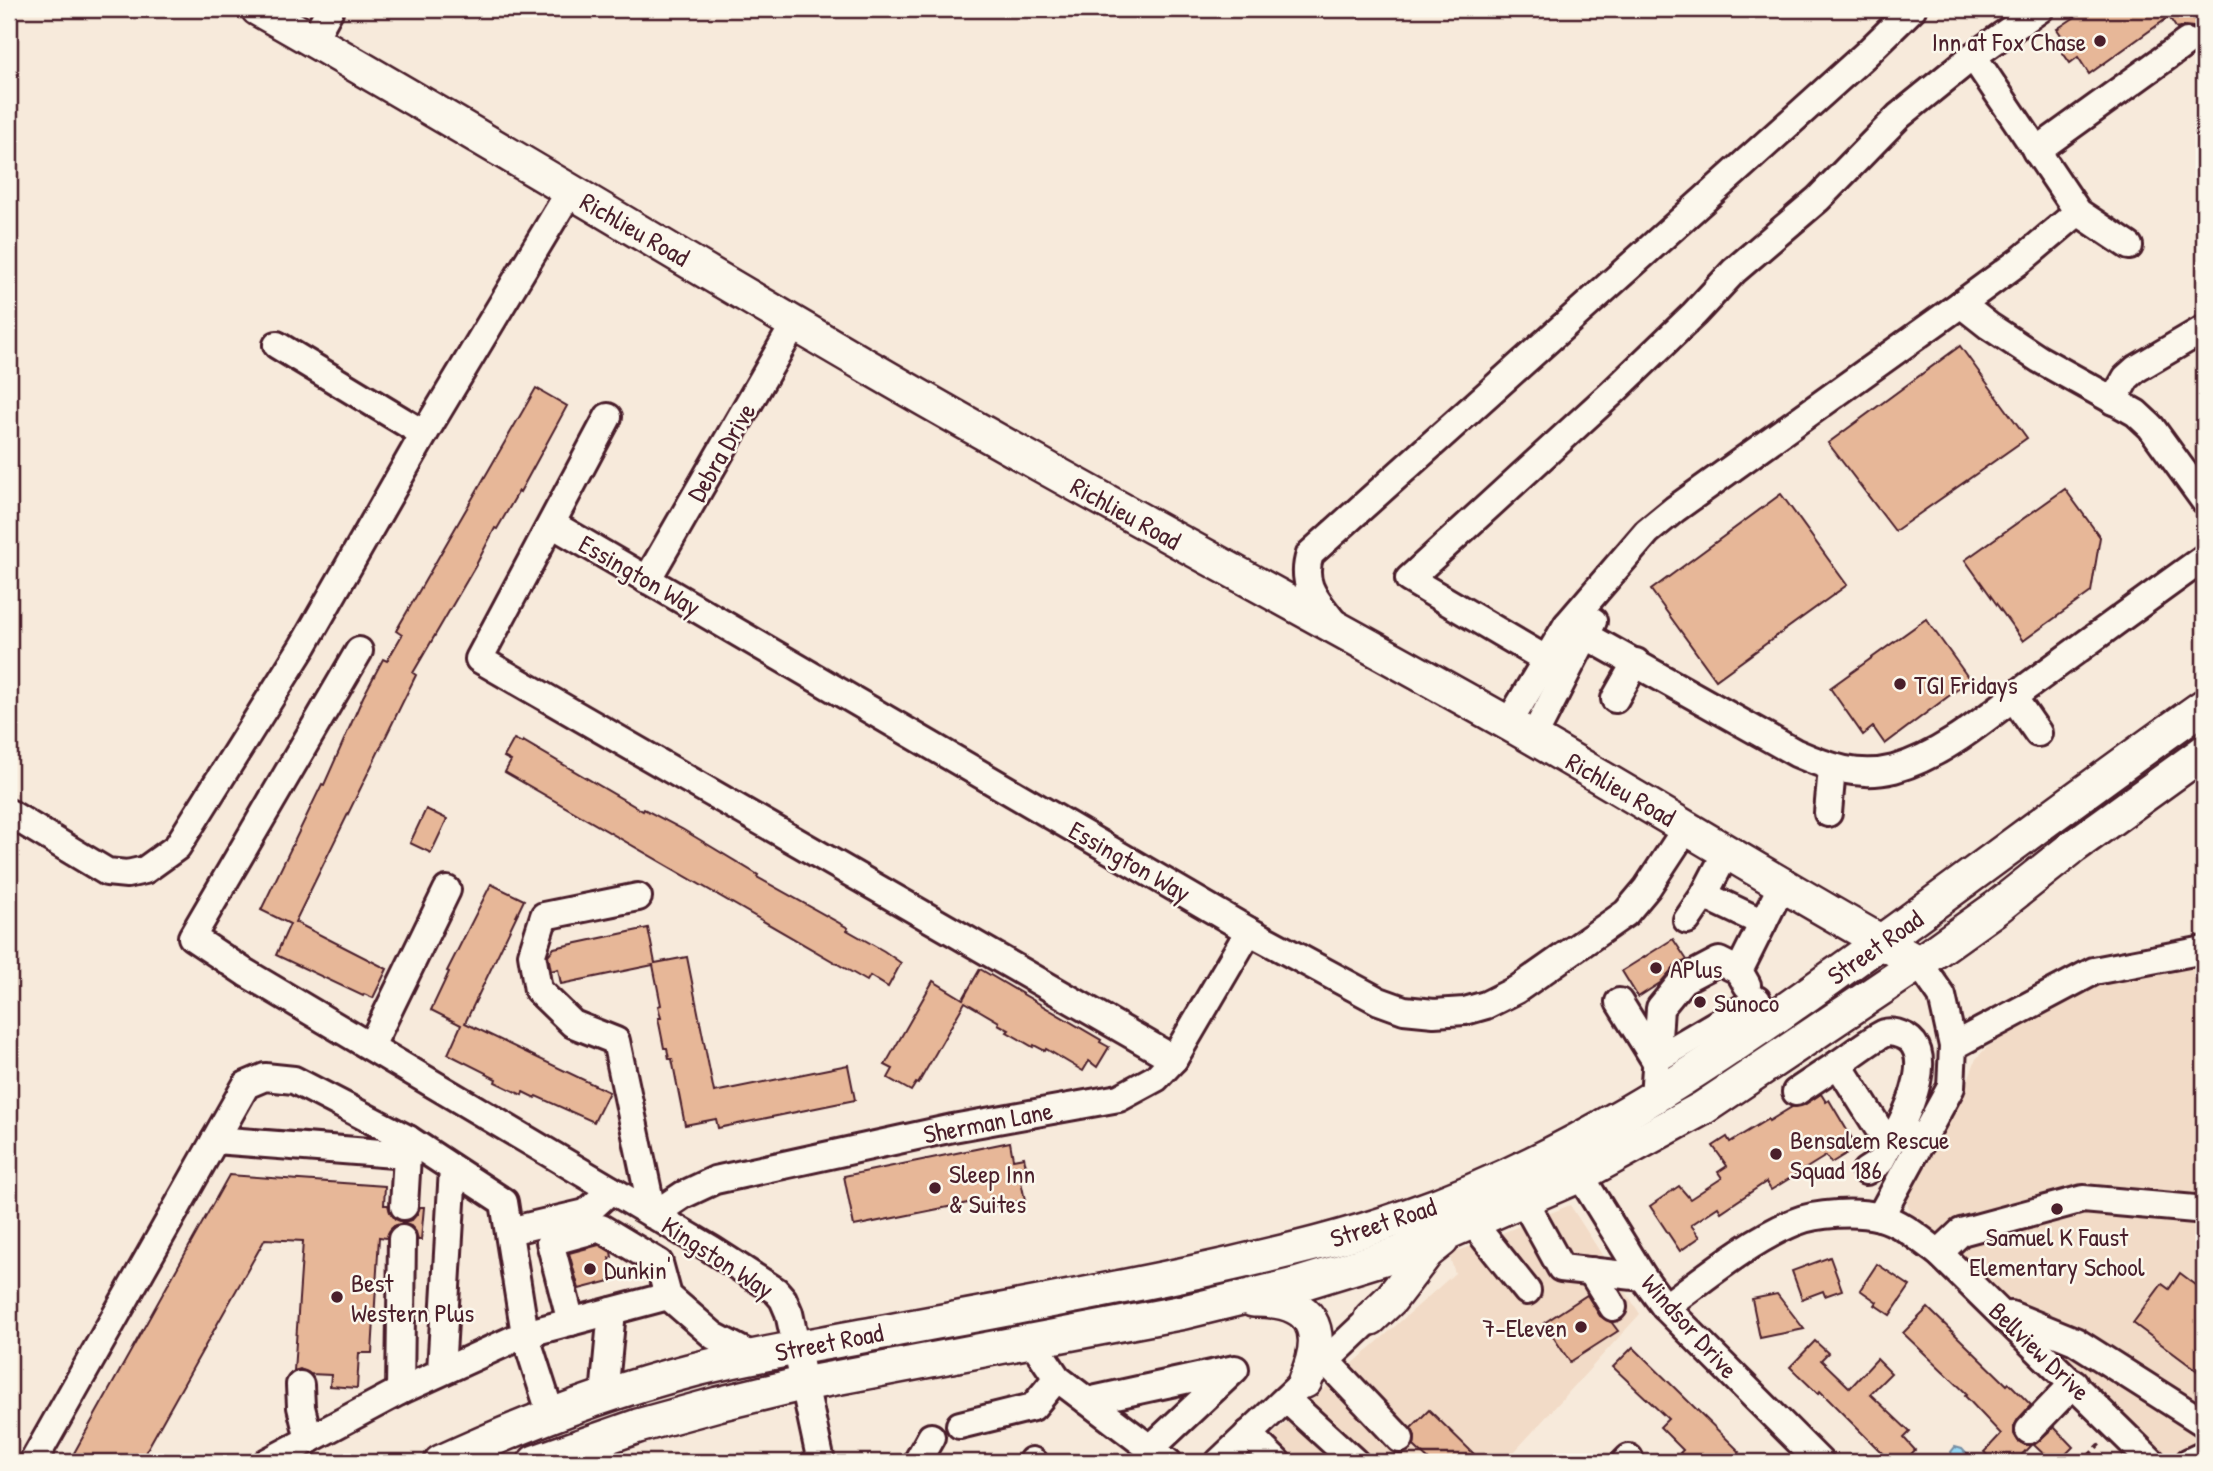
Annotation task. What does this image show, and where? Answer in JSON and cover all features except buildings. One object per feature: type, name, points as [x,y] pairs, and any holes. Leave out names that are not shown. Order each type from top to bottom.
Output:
[{"type":"main road","name":"Richlieu Road","points":[[258,9],[1105,503],[1339,628],[1919,963]]},
{"type":"main road","name":"Street Road","points":[[441,1462],[551,1415],[604,1396],[687,1372],[752,1356],[1149,1283],[1352,1234],[1499,1180],[1580,1141],[1654,1098],[1763,1011],[1881,943],[2109,773],[2204,706]]},
{"type":"main road","name":"Street Road","points":[[535,1462],[638,1426],[718,1404],[804,1384],[1033,1342],[1299,1284],[1401,1252],[1465,1225],[1580,1175],[1703,1108],[1919,963],[2204,752]]},
{"type":"main road","points":[[1371,1318],[1391,1299],[1427,1252],[1465,1225]]},
{"type":"main road","points":[[1233,1300],[1287,1304],[1304,1314],[1314,1325],[1317,1342],[1315,1358],[1306,1380]]},
{"type":"street","points":[[313,40],[330,9]]},
{"type":"street","points":[[1339,628],[1311,591],[1306,577],[1310,554],[1912,9]]},
{"type":"street","points":[[1546,660],[1409,579],[1613,392],[1745,261],[1818,198],[1899,116],[1973,56],[2040,9]]},
{"type":"street","points":[[2036,151],[2187,42]]},
{"type":"street","points":[[1973,56],[2078,212],[2129,246]]},
{"type":"street","points":[[9,813],[107,872],[127,874],[145,870],[177,846],[303,646],[424,434],[570,191]]},
{"type":"street","points":[[1521,731],[1577,630],[1616,568],[1647,532],[1675,509],[2021,260],[2078,212]]},
{"type":"street","points":[[1961,304],[2039,359],[2136,414],[2151,427],[2204,500]]},
{"type":"street","name":"Debra Drive","points":[[647,580],[795,323]]},
{"type":"street","points":[[2113,401],[2126,378],[2136,369],[2204,328]]},
{"type":"street","points":[[276,345],[424,434]]},
{"type":"street","points":[[608,417],[479,659],[1174,1059]]},
{"type":"street","name":"Essington Way","points":[[552,524],[1250,931],[1379,1001],[1404,1010],[1434,1013],[1465,1011],[1486,1005],[1516,989],[1626,913],[1647,888],[1687,827]]},
{"type":"street","points":[[1577,630],[1796,753],[1832,768],[1869,773],[1892,770],[1926,758],[2204,558]]},
{"type":"street","points":[[1521,731],[1546,660],[1577,630]]},
{"type":"street","name":"Kingston Way","points":[[359,651],[192,937],[246,973],[776,1291],[789,1313],[821,1462]]},
{"type":"street","points":[[1615,699],[1636,662]]},
{"type":"street","points":[[2013,697],[2038,733]]},
{"type":"street","points":[[1828,813],[1832,768]]},
{"type":"street","points":[[1687,920],[1704,895],[1727,851]]},
{"type":"street","points":[[1739,971],[1782,885]]},
{"type":"street","points":[[371,1046],[447,890]]},
{"type":"street","points":[[1704,895],[1763,923]]},
{"type":"street","points":[[638,897],[544,916],[532,954],[538,990],[573,1024],[616,1041],[653,1215]]},
{"type":"street","name":"Sherman Lane","points":[[653,1215],[683,1195],[715,1180],[940,1131],[1119,1098],[1156,1078],[1174,1059],[1250,931]]},
{"type":"street","points":[[1953,1046],[2094,971],[2204,950]]},
{"type":"street","points":[[1654,1098],[1655,1060],[1660,1008],[1683,979],[1719,961],[1739,971],[1763,1011],[1655,1060]]},
{"type":"street","name":"Richlieu Road","points":[[1880,1217],[1951,1087],[1953,1046],[1942,996],[1919,963]]},
{"type":"street","points":[[1619,1002],[1655,1060]]},
{"type":"street","points":[[1796,1092],[1885,1033],[1899,1033],[1910,1039],[1916,1047],[1917,1090],[1880,1161],[1866,1171]]},
{"type":"street","points":[[1839,1064],[1894,1137],[1923,1141]]},
{"type":"street","points":[[33,1462],[246,1085],[265,1077],[294,1080],[408,1147],[453,1169],[504,1202],[526,1334],[551,1415]]},
{"type":"street","points":[[215,1140],[408,1147]]},
{"type":"street","points":[[404,1206],[408,1147]]},
{"type":"street","points":[[442,1371],[453,1169]]},
{"type":"street","name":"Windsor Drive","points":[[1580,1175],[1643,1277],[1665,1307],[1820,1462]]},
{"type":"street","points":[[509,1231],[586,1213],[611,1190]]},
{"type":"street","points":[[1523,1199],[1561,1268],[1643,1277]]},
{"type":"street","points":[[1939,1253],[1961,1232],[2083,1199],[2195,1209]]},
{"type":"street","name":"Bellview Drive","points":[[1665,1307],[1732,1257],[1796,1221],[1840,1214],[1880,1217],[1907,1229],[1939,1253],[2152,1462]]},
{"type":"street","points":[[1465,1225],[1527,1291]]},
{"type":"street","points":[[571,1322],[550,1242],[601,1228],[659,1263],[668,1296],[714,1336],[752,1356]]},
{"type":"street","points":[[400,1391],[402,1239]]},
{"type":"street","points":[[1591,1271],[1613,1307]]},
{"type":"street","points":[[267,1462],[400,1391],[526,1334],[668,1296]]},
{"type":"street","points":[[1998,1309],[2075,1341],[2204,1423]]},
{"type":"street","points":[[604,1396],[612,1311]]},
{"type":"street","points":[[1224,1461],[1248,1434],[1371,1318]]},
{"type":"street","points":[[1033,1342],[1057,1378],[1162,1459],[1235,1369],[1087,1401]]},
{"type":"street","points":[[960,1425],[1033,1407],[1057,1378]]},
{"type":"street","points":[[1306,1380],[1400,1439]]},
{"type":"street","points":[[1306,1380],[1354,1462]]},
{"type":"street","points":[[2029,1430],[2074,1383]]},
{"type":"street","points":[[300,1385],[301,1407],[309,1440]]},
{"type":"street","points":[[1248,1434],[1277,1462]]},
{"type":"street","points":[[917,1462],[931,1437]]},
{"type":"street","points":[[2189,1462],[2204,1455]]},
{"type":"shaded area","name":"Samuel K Faust Elementary School","points":[[2204,960],[2204,1462],[2169,1462],[1962,1258],[1913,1217],[1906,1201],[1959,1103],[1976,1059],[1986,1048],[2084,982]]},
{"type":"shaded area","points":[[1570,1205],[1640,1314],[1505,1462],[1242,1462],[1455,1273],[1449,1255]]},
{"type":"water","points":[[1955,1447],[1962,1449],[1974,1462],[1955,1462],[1951,1452]]},
{"type":"place","name":"Inn at Fox Chase","points":[[2100,41]]},
{"type":"place","name":"TGI Fridays","points":[[1900,684]]},
{"type":"place","name":"APlus","points":[[1656,968]]},
{"type":"place","name":"Sunoco","points":[[1700,1002]]},
{"type":"place","name":"Bensalem Rescue Squad 186","points":[[1776,1154]]},
{"type":"place","name":"Sleep Inn & Suites","points":[[935,1188]]},
{"type":"place","name":"Samuel K Faust Elementary School","points":[[2057,1209]]},
{"type":"place","name":"Dunkin'","points":[[590,1269]]},
{"type":"place","name":"Best Western Plus","points":[[337,1297]]},
{"type":"place","name":"7-Eleven","points":[[1581,1327]]}]
